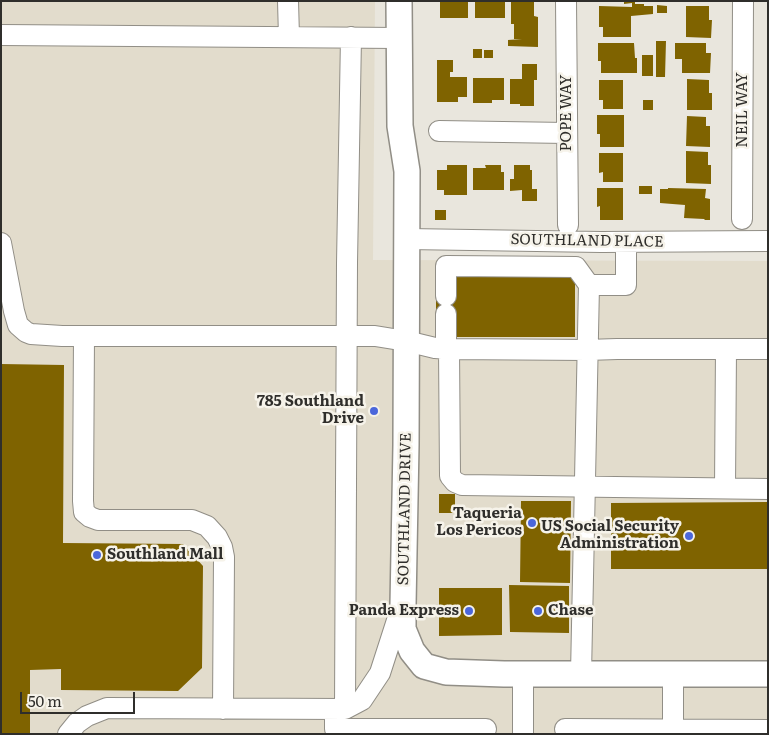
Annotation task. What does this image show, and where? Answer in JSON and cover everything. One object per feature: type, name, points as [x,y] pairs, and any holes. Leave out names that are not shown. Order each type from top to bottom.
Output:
[{"type":"main road","name":"SOUTHLAND DRIVE","points":[[399,1],[400,126],[407,171],[406,445],[402,605],[403,629],[412,651],[424,666],[446,672],[522,674],[768,674]]},
{"type":"street","points":[[288,1],[289,37]]},
{"type":"street","name":"POPE WAY","points":[[566,1],[568,225]]},
{"type":"street","name":"NEIL WAY","points":[[742,219],[744,1]]},
{"type":"street","points":[[1,35],[399,38]]},
{"type":"street","points":[[351,37],[340,709],[335,728],[486,729]]},
{"type":"street","points":[[439,131],[567,133]]},
{"type":"street","name":"SOUTHLAND PLACE","points":[[407,239],[626,242],[768,241]]},
{"type":"street","points":[[588,285],[626,285],[626,242]]},
{"type":"street","points":[[1,243],[18,326],[31,334],[84,336],[375,336],[435,348],[587,350],[768,349]]},
{"type":"street","points":[[581,674],[585,486],[588,285],[576,267],[446,266],[450,476],[455,482],[464,485],[585,486],[768,489]]},
{"type":"street","points":[[84,336],[84,512],[98,520],[192,520],[207,526],[217,537],[224,557],[222,709]]},
{"type":"street","points":[[726,349],[726,488]]},
{"type":"street","points":[[68,734],[77,722],[107,708],[340,709],[362,700],[380,673],[402,605]]},
{"type":"street","points":[[522,674],[523,734]]},
{"type":"street","points":[[673,674],[673,730]]},
{"type":"street","points":[[564,729],[768,730]]},
{"type":"shaded area","points":[[1,1],[375,1],[373,260],[768,261],[768,734],[1,734]]},
{"type":"building","points":[[440,1],[468,1],[468,18],[440,18]]},
{"type":"building","points":[[475,1],[505,1],[505,18],[475,18]]},
{"type":"building","points":[[511,1],[534,1],[534,16],[538,17],[538,47],[508,46],[508,40],[522,39],[514,39],[514,24],[511,24]]},
{"type":"building","points":[[624,1],[635,1],[635,4],[653,6],[653,14],[631,16],[631,37],[603,37],[603,27],[599,27],[599,6],[632,7],[632,3],[624,4]]},
{"type":"building","points":[[657,5],[667,6],[667,13],[657,13]]},
{"type":"building","points":[[686,6],[709,6],[709,20],[712,20],[711,38],[686,37]]},
{"type":"building","points":[[656,41],[666,41],[665,77],[656,77]]},
{"type":"building","points":[[598,43],[634,43],[637,73],[601,73],[601,61],[598,61]]},
{"type":"building","points":[[675,43],[706,43],[706,53],[711,53],[710,73],[682,73],[682,59],[675,59]]},
{"type":"building","points":[[473,49],[482,49],[482,58],[473,58]]},
{"type":"building","points":[[484,50],[493,50],[493,58],[484,58]]},
{"type":"building","points":[[642,55],[653,55],[653,76],[642,76]]},
{"type":"building","points":[[437,60],[453,60],[453,72],[450,72],[450,77],[467,77],[467,97],[458,97],[458,102],[437,102]]},
{"type":"building","points":[[522,64],[537,64],[537,80],[534,80],[534,106],[510,104],[510,79],[522,79]]},
{"type":"building","points":[[473,78],[504,78],[504,100],[492,100],[492,103],[473,103]]},
{"type":"building","points":[[687,79],[709,80],[709,93],[712,93],[712,110],[687,110]]},
{"type":"building","points":[[599,80],[623,80],[623,109],[603,109],[603,100],[599,100]]},
{"type":"building","points":[[643,100],[653,100],[653,110],[643,110]]},
{"type":"building","points":[[597,115],[624,115],[624,147],[600,147],[600,134],[597,134]]},
{"type":"building","points":[[687,116],[706,117],[706,126],[710,126],[710,147],[686,146]]},
{"type":"building","points":[[686,151],[708,152],[708,165],[711,165],[711,184],[686,183]]},
{"type":"building","points":[[599,153],[623,153],[623,182],[603,182],[603,172],[599,173]]},
{"type":"building","points":[[447,165],[467,165],[467,195],[444,195],[444,190],[437,190],[437,170],[447,170]]},
{"type":"building","points":[[485,165],[501,165],[501,172],[504,172],[504,190],[473,190],[473,168],[486,168]]},
{"type":"building","points":[[514,165],[530,165],[530,170],[532,170],[532,189],[537,189],[537,201],[522,201],[522,190],[510,191],[510,179],[514,179]]},
{"type":"building","points":[[639,186],[652,186],[652,194],[639,194]]},
{"type":"building","points":[[597,188],[623,188],[623,220],[600,220],[600,206],[597,207]]},
{"type":"building","points":[[660,189],[706,189],[705,198],[710,199],[710,220],[684,218],[685,205],[660,203]]},
{"type":"building","points":[[435,210],[446,210],[446,220],[435,220]]},
{"type":"building","points":[[456,271],[575,272],[575,337],[456,337],[436,314],[436,296]]},
{"type":"building","name":"Southland Mall","points":[[1,364],[64,365],[63,543],[183,544],[203,566],[202,668],[178,691],[61,690],[61,669],[30,670],[30,734],[1,734]]},
{"type":"building","points":[[439,494],[455,494],[455,513],[439,513]]},
{"type":"building","points":[[521,501],[571,501],[570,583],[520,582]]},
{"type":"building","name":"US Social Security Administration","points":[[767,502],[767,569],[611,569],[611,503]]},
{"type":"building","points":[[509,585],[569,586],[569,633],[510,632]]},
{"type":"building","points":[[439,588],[502,588],[502,635],[439,636]]},
{"type":"place","name":"785 Southland Drive","points":[[374,411]]},
{"type":"place","name":"Taqueria Los Pericos","points":[[532,523]]},
{"type":"place","name":"US Social Security Administration","points":[[689,536]]},
{"type":"place","name":"Southland Mall","points":[[97,555]]},
{"type":"place","name":"Panda Express","points":[[469,611]]},
{"type":"place","name":"Chase","points":[[538,611]]}]
